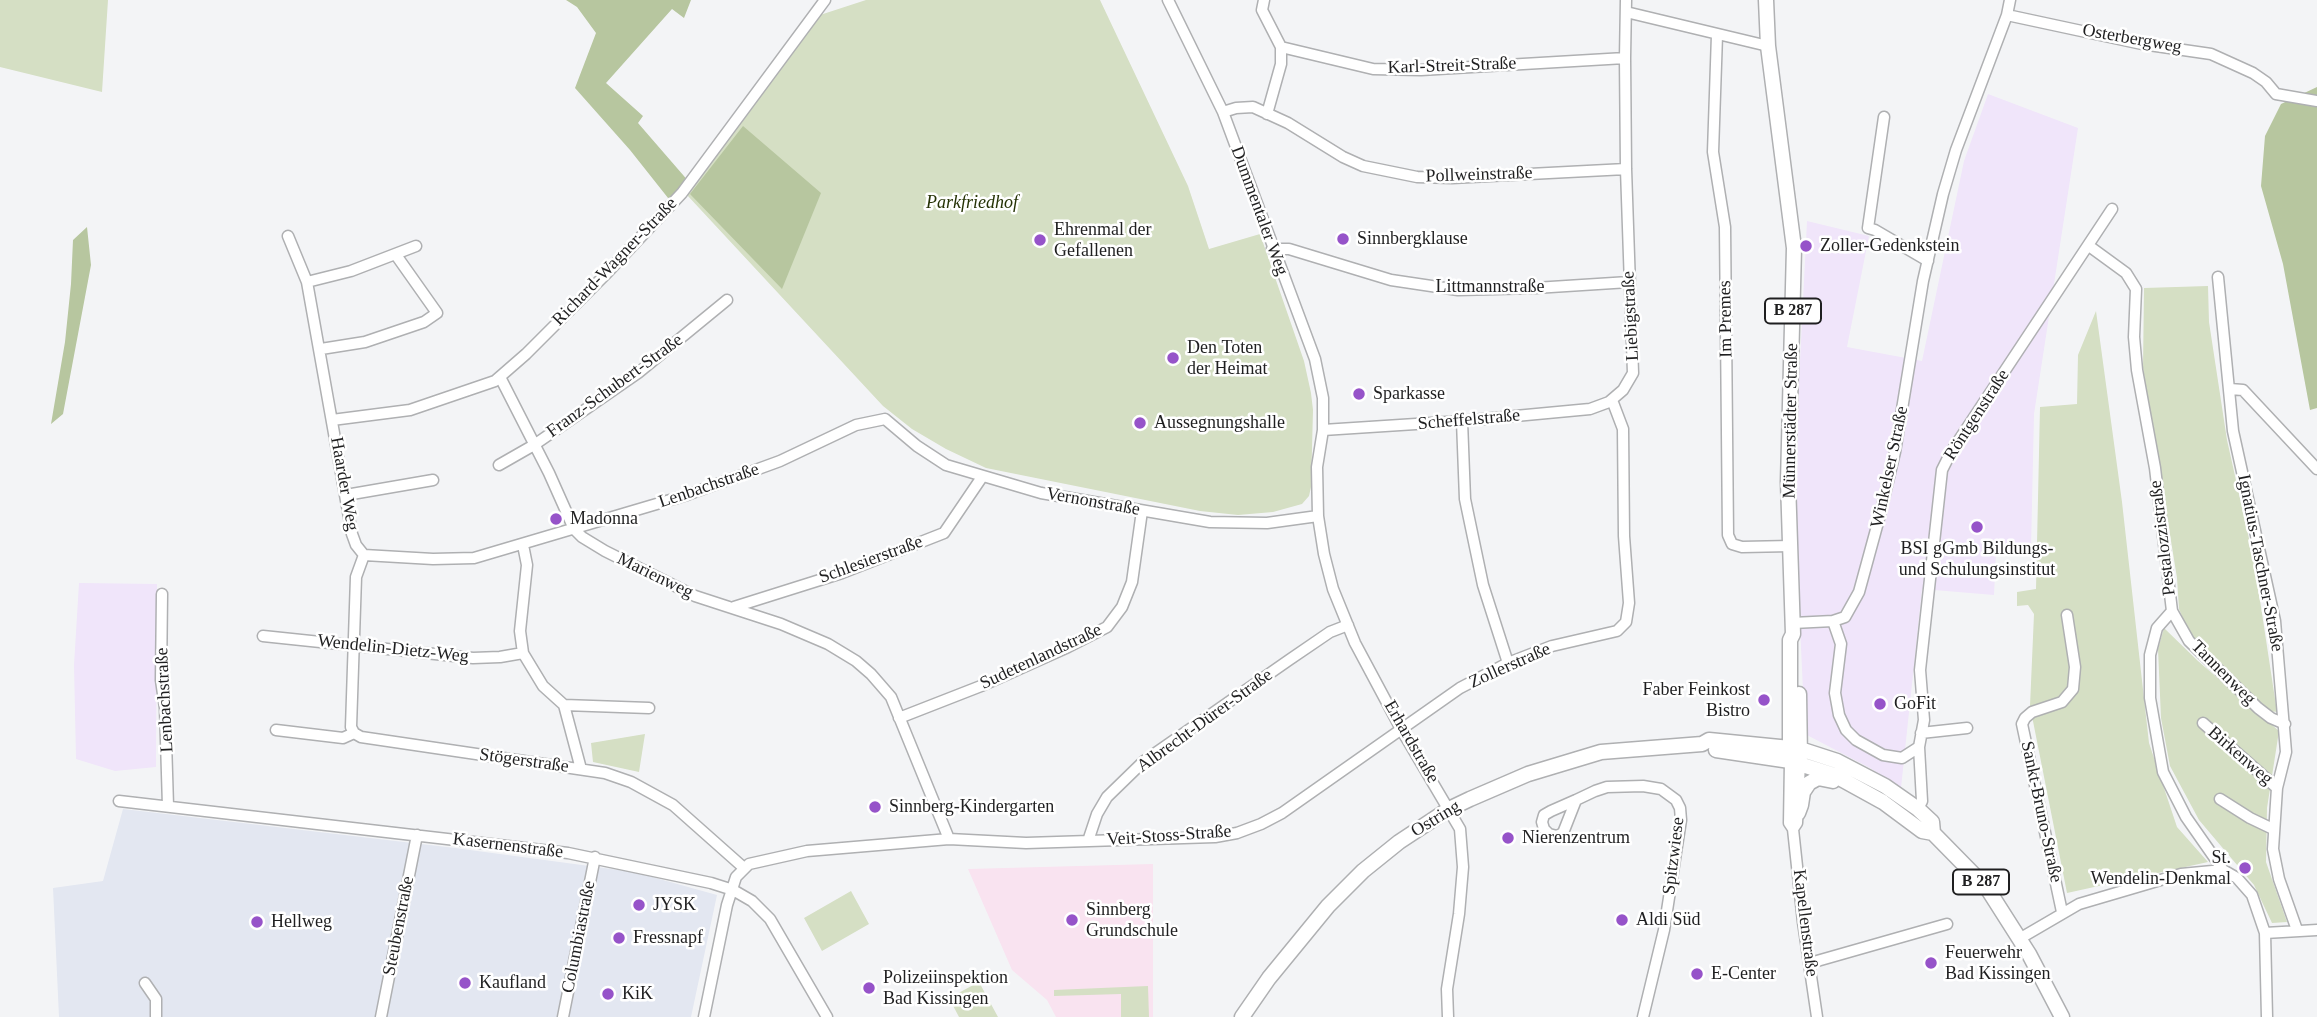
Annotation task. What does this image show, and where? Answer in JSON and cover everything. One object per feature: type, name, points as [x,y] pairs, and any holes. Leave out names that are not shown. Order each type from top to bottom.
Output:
[{"type":"main road","name":"Münnerstädter Straße","points":[[1766,0],[1768,46],[1794,248],[1788,482],[1795,755]]},
{"type":"main road","name":"Ostring","points":[[1242,1017],[1269,978],[1328,906],[1363,871],[1411,834],[1449,809],[1528,774],[1601,752],[1702,744],[1709,740],[1837,761],[1885,786],[1918,809],[1932,822],[1933,834]]},
{"type":"main road","name":"Ostring","points":[[1795,755],[1864,790],[1922,831],[1933,834],[1987,888],[2046,984],[2062,1017]]},
{"type":"main road","points":[[1798,813],[1803,792],[1814,779],[1828,779],[1855,792],[1864,790]]},
{"type":"street","name":"Richard-Wagner-Straße","points":[[332,420],[410,410],[500,377],[605,275],[682,193],[825,0]]},
{"type":"street","name":"Dummentaler Weg","points":[[1168,0],[1223,112],[1315,359],[1323,398],[1323,430],[1317,467],[1318,516]]},
{"type":"street","points":[[1264,0],[1262,10],[1281,47],[1281,64],[1267,114]]},
{"type":"street","name":"Winkelser Straße","points":[[1833,621],[1845,617],[1859,592],[1895,452],[1928,261],[1956,149],[2007,15],[2010,0]]},
{"type":"street","points":[[1626,6],[1717,35],[1768,46]]},
{"type":"street","name":"Liebigstraße","points":[[1612,400],[1623,390],[1633,373],[1626,169],[1626,6]]},
{"type":"street","name":"Osterbergweg","points":[[2007,15],[2142,44],[2211,54],[2253,72],[2276,94],[2317,101]]},
{"type":"street","name":"Im Premes","points":[[1717,35],[1713,152],[1725,227],[1728,534],[1732,544],[1742,547],[1791,546]]},
{"type":"street","name":"Karl-Streit-Straße","points":[[1281,47],[1373,69],[1420,70],[1625,58]]},
{"type":"street","name":"Pollweinstraße","points":[[1223,112],[1254,107],[1288,123],[1343,157],[1363,166],[1417,177],[1452,178],[1626,169]]},
{"type":"street","points":[[1884,117],[1868,228],[1928,261]]},
{"type":"street","name":"Röntgenstraße","points":[[1918,809],[1922,801],[1919,747],[1924,720],[1920,670],[1942,470],[1951,452],[2112,209]]},
{"type":"street","name":"Haarder Weg","points":[[288,236],[307,282],[356,545],[364,555],[356,577],[351,727],[354,733]]},
{"type":"street","points":[[307,282],[351,271],[416,246]]},
{"type":"street","name":"Pestalozzistraße","points":[[2089,246],[2126,273],[2136,289],[2134,337],[2137,370],[2155,468],[2172,611],[2157,628],[2150,655],[2150,698],[2163,772],[2186,817],[2223,870],[2237,878],[2252,895],[2265,933],[2267,1017]]},
{"type":"street","name":"Littmannstraße","points":[[1272,249],[1289,249],[1391,280],[1458,290],[1629,282]]},
{"type":"street","points":[[321,349],[365,342],[424,322],[438,313],[396,255]]},
{"type":"street","name":"Ignatius-Taschner-Straße","points":[[2218,277],[2233,432],[2275,621],[2286,752],[2277,788],[2273,849],[2279,879],[2297,930]]},
{"type":"street","name":"Franz-Schubert-Straße","points":[[499,465],[534,445],[638,373],[727,300]]},
{"type":"street","name":"Marienweg","points":[[500,377],[574,529],[592,544],[666,583],[695,596],[781,624],[828,644],[856,661],[888,692],[899,718]]},
{"type":"street","points":[[2230,389],[2243,390],[2317,469]]},
{"type":"street","name":"Scheffelstraße","points":[[1323,430],[1590,409],[1612,400]]},
{"type":"street","name":"Zollerstraße","points":[[1401,729],[1460,688],[1508,663],[1570,640],[1618,631],[1626,622],[1629,603],[1624,536],[1623,429],[1612,400]]},
{"type":"street","name":"Vernonstraße","points":[[885,419],[917,446],[946,464],[1041,493],[1210,522],[1267,523],[1318,516]]},
{"type":"street","name":"Lenbachstraße","points":[[364,555],[433,559],[474,558],[687,495],[780,461],[856,425],[885,419]]},
{"type":"street","points":[[1462,421],[1465,499],[1483,585],[1508,663]]},
{"type":"street","name":"Schlesierstraße","points":[[733,608],[842,573],[944,533],[982,477]]},
{"type":"street","points":[[346,495],[433,481]]},
{"type":"street","name":"Sudetenlandstraße","points":[[899,718],[981,686],[1107,627],[1122,607],[1132,582],[1142,511]]},
{"type":"street","name":"Erhardstraße","points":[[1318,516],[1333,589],[1355,643],[1401,729],[1460,829],[1463,867],[1459,914],[1447,989],[1448,1017]]},
{"type":"street","points":[[523,545],[527,578],[520,631],[523,653],[543,686],[564,705],[581,769]]},
{"type":"street","name":"Lenbachstraße","points":[[162,594],[161,680],[166,708],[169,806]]},
{"type":"street","name":"Tannenweg","points":[[2172,611],[2189,641],[2258,708],[2285,724]]},
{"type":"street","name":"Sankt-Bruno-Straße","points":[[2062,912],[2022,723],[2032,712],[2062,702],[2073,689],[2075,667],[2067,615]]},
{"type":"street","points":[[1793,629],[1833,621],[1841,644],[1835,693],[1839,715],[1846,730],[1856,740],[1883,755],[1902,758],[1919,747]]},
{"type":"street","name":"Albrecht-Dürer-Straße","points":[[1088,841],[1097,814],[1107,797],[1144,761],[1331,632],[1348,625]]},
{"type":"street","name":"Wendelin-Dietz-Weg","points":[[263,636],[473,658],[523,653]]},
{"type":"street","points":[[564,705],[649,708]]},
{"type":"street","points":[[704,1017],[727,905],[736,877],[744,867],[807,851],[949,839],[899,718]]},
{"type":"street","name":"Birkenweg","points":[[2203,723],[2277,788]]},
{"type":"street","points":[[1922,733],[1967,728]]},
{"type":"street","name":"Veit-Stoss-Straße","points":[[949,839],[1026,843],[1215,837],[1237,833],[1282,813],[1401,729]]},
{"type":"street","name":"Stögerstraße","points":[[276,730],[343,738],[354,733],[372,738],[606,773],[653,792],[673,805],[744,867]]},
{"type":"street","name":"Kapellenstraße","points":[[1793,829],[1798,813],[1795,755]]},
{"type":"street","name":"Kapellenstraße","points":[[1795,755],[1789,823],[1793,829],[1817,1017]]},
{"type":"street","name":"Spitzwiese","points":[[1576,800],[1607,787],[1643,786],[1669,793],[1680,808],[1681,820],[1664,930],[1643,1017]]},
{"type":"street","points":[[2220,799],[2273,830]]},
{"type":"street","name":"Kasernenstraße","points":[[119,801],[594,857],[711,883],[733,890],[752,901],[770,919],[827,1017]]},
{"type":"street","name":"Steubenstraße","points":[[381,1017],[417,835]]},
{"type":"street","name":"Columbiastraße","points":[[564,1017],[594,857]]},
{"type":"street","points":[[2019,939],[2079,904],[2151,881],[2181,874],[2223,870]]},
{"type":"street","points":[[1810,963],[1947,924]]},
{"type":"street","points":[[2265,933],[2317,930]]},
{"type":"street","points":[[145,983],[156,999],[156,1017]]},
{"type":"shaded area","points":[[1988,94],[2078,128],[2034,414],[2031,549],[1996,552],[1994,595],[1922,589],[1901,788],[1870,768],[1805,734],[1795,461],[1807,221],[1869,236],[1847,347],[1922,361],[1964,161]]},
{"type":"shaded area","points":[[79,583],[157,584],[156,767],[115,771],[76,759],[74,665]]},
{"type":"shaded area","points":[[123,809],[634,872],[717,895],[691,1017],[59,1017],[53,888],[103,881]]},
{"type":"shaded area","name":"Sinnberg Grundschule","points":[[1153,864],[1153,1017],[1056,1017],[1047,1000],[1012,970],[968,869]]},
{"type":"green space","points":[[0,0],[108,0],[102,92],[0,67]]},
{"type":"green space","points":[[566,0],[691,0],[684,18],[672,9],[606,83],[643,116],[638,123],[690,183],[672,203],[575,88],[596,33],[577,7]]},
{"type":"green space","name":"Parkfriedhof","points":[[866,0],[1100,0],[1188,186],[1209,249],[1260,234],[1304,361],[1311,393],[1311,487],[1309,496],[1302,504],[1273,512],[1238,515],[1200,511],[986,468],[946,449],[912,429],[883,406],[687,195],[820,15]]},
{"type":"green space","points":[[2317,87],[2317,408],[2310,410],[2283,264],[2261,186],[2265,136],[2281,104]]},
{"type":"green space","points":[[743,126],[821,193],[782,289],[690,194]]},
{"type":"green space","points":[[87,227],[91,265],[63,414],[51,424],[65,342],[73,240]]},
{"type":"green space","points":[[2208,286],[2209,322],[2227,440],[2254,561],[2277,712],[2270,711],[2191,637],[2179,609],[2177,578],[2143,368],[2144,288]]},
{"type":"green space","points":[[2096,311],[2122,502],[2149,743],[2177,827],[2208,862],[2067,893],[2030,706],[2034,614],[2028,605],[2017,606],[2017,592],[2036,589],[2040,407],[2077,404],[2078,355]]},
{"type":"green space","points":[[2164,628],[2279,731],[2267,808],[2266,862],[2287,922],[2272,923],[2254,885],[2199,820],[2170,766],[2161,718],[2158,649]]},
{"type":"green space","points":[[645,734],[639,772],[593,762],[591,743]]},
{"type":"green space","points":[[851,891],[869,924],[822,951],[804,918]]},
{"type":"green space","points":[[979,982],[998,1017],[959,1017],[949,998]]},
{"type":"green space","points":[[1148,986],[1149,1017],[1121,1017],[1121,994],[1054,996],[1054,990]]},
{"type":"place","name":"Sinnbergklause","points":[[1343,239]]},
{"type":"place","name":"Ehrenmal der Gefallenen","points":[[1040,240]]},
{"type":"place","name":"Zoller-Gedenkstein","points":[[1806,246]]},
{"type":"place","name":"Den Toten der Heimat","points":[[1173,358]]},
{"type":"place","name":"Sparkasse","points":[[1359,394]]},
{"type":"place","name":"Aussegnungshalle","points":[[1140,423]]},
{"type":"place","name":"Madonna","points":[[556,519]]},
{"type":"place","name":"BSI gGmb Bildungs- und Schulungsinstitut","points":[[1977,527]]},
{"type":"place","name":"Faber Feinkost Bistro","points":[[1764,700]]},
{"type":"place","name":"GoFit","points":[[1880,704]]},
{"type":"place","name":"Sinnberg-Kindergarten","points":[[875,807]]},
{"type":"place","name":"Nierenzentrum","points":[[1508,838]]},
{"type":"place","name":"St. Wendelin-Denkmal","points":[[2245,868]]},
{"type":"place","name":"JYSK","points":[[639,905]]},
{"type":"place","name":"Sinnberg Grundschule","points":[[1072,920]]},
{"type":"place","name":"Aldi Süd","points":[[1622,920]]},
{"type":"place","name":"Hellweg","points":[[257,922]]},
{"type":"place","name":"Fressnapf","points":[[619,938]]},
{"type":"place","name":"Feuerwehr Bad Kissingen","points":[[1931,963]]},
{"type":"place","name":"E-Center","points":[[1697,974]]},
{"type":"place","name":"Kaufland","points":[[465,983]]},
{"type":"place","name":"Polizeiinspektion Bad Kissingen","points":[[869,988]]},
{"type":"place","name":"KiK","points":[[608,994]]}]
